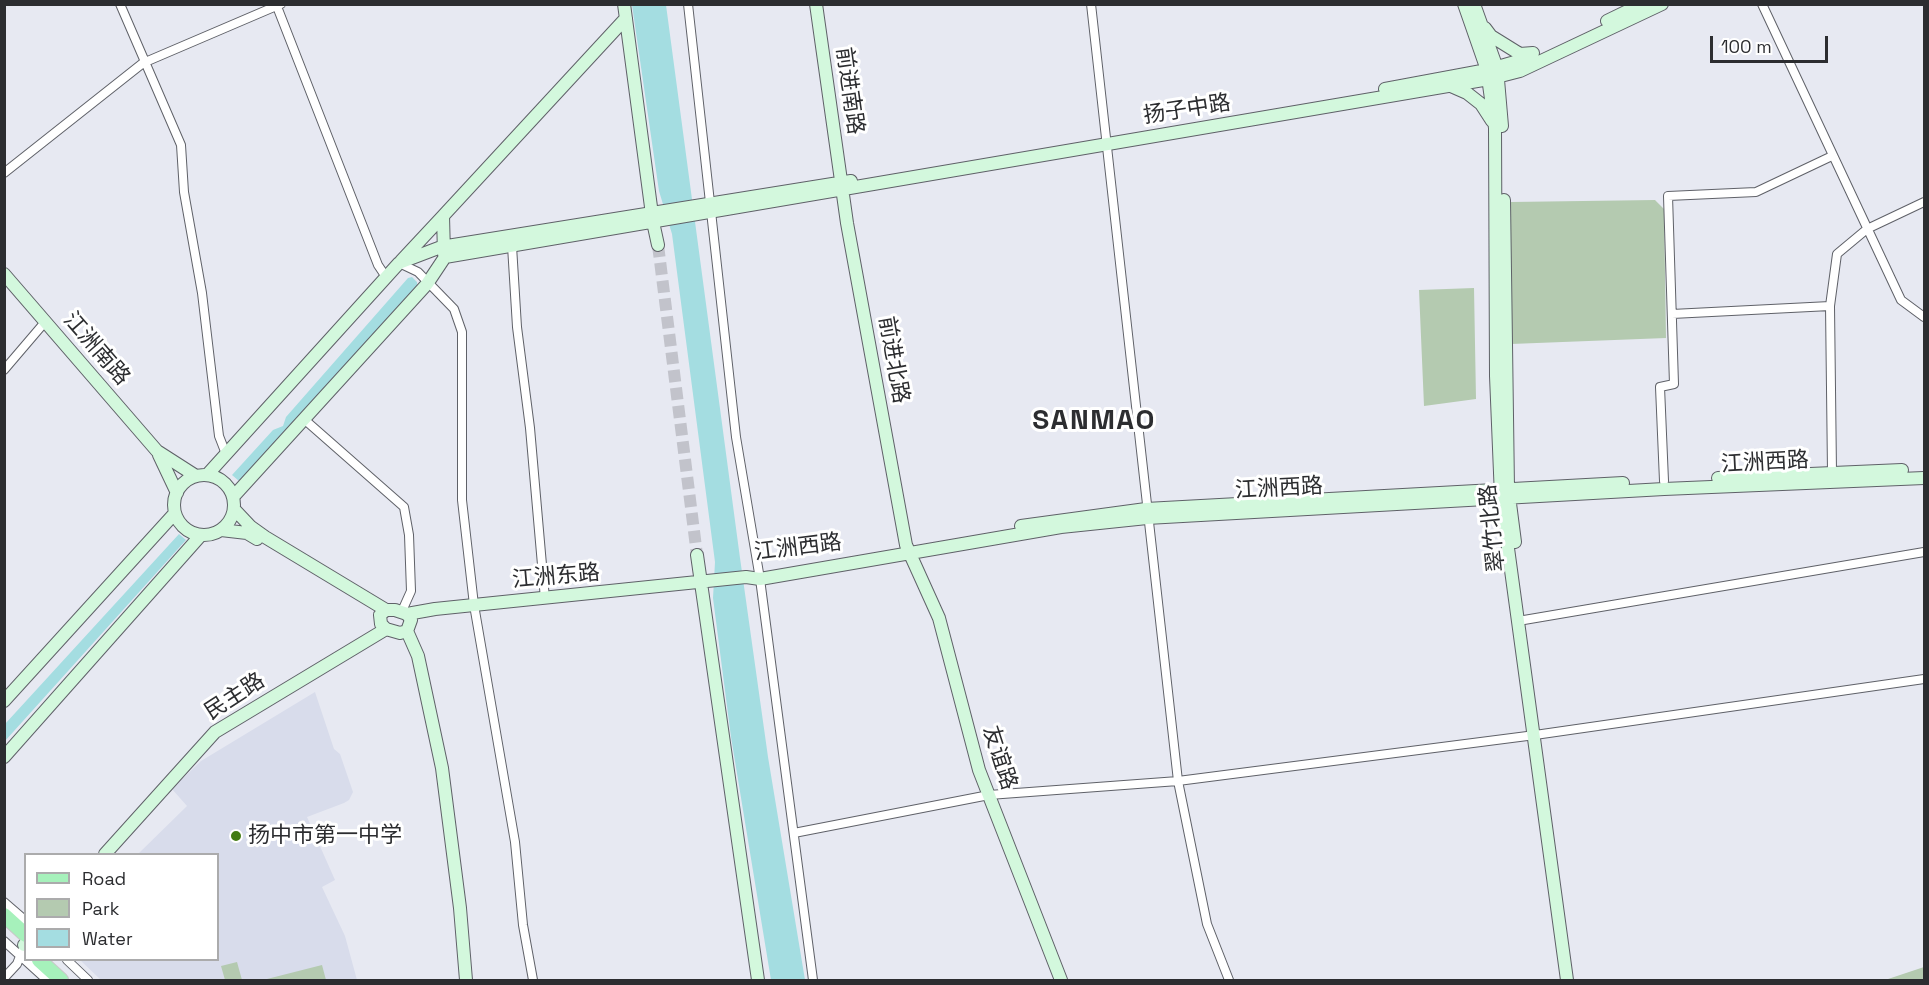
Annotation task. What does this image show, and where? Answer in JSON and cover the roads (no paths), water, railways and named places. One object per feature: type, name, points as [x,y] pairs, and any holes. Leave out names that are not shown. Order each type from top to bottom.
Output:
[{"type":"main road","points":[[624,4],[657,216],[658,245]]},
{"type":"main road","name":"前进南路","points":[[816,4],[842,187]]},
{"type":"main road","points":[[1464,4],[1493,73]]},
{"type":"main road","points":[[1474,4],[1493,73]]},
{"type":"main road","name":"扬子中路","points":[[1107,141],[1451,86],[1520,62],[1642,4]]},
{"type":"main road","name":"扬子中路","points":[[657,216],[842,187],[1493,73],[1520,71],[1662,4]]},
{"type":"main road","points":[[201,535],[182,525],[175,513],[177,493],[184,483],[202,476],[226,454],[626,18]]},
{"type":"main road","points":[[1480,22],[1491,36],[1520,54],[1541,52]]},
{"type":"main road","name":"翠竹北路","points":[[1493,73],[1496,376],[1505,493],[1574,981]]},
{"type":"main road","name":"翠竹北路","points":[[1493,73],[1505,493],[1524,620],[1567,981]]},
{"type":"main road","points":[[1451,86],[1467,93],[1481,104],[1495,128]]},
{"type":"main road","name":"前进北路","points":[[842,187],[907,549]]},
{"type":"main road","points":[[221,530],[230,521],[234,503],[427,284],[443,252],[443,216]]},
{"type":"main road","points":[[443,252],[512,246],[657,216]]},
{"type":"main road","points":[[399,263],[443,252],[657,216]]},
{"type":"main road","name":"江洲南路","points":[[4,274],[157,451]]},
{"type":"main road","points":[[157,451],[202,476],[223,482],[251,527],[383,613]]},
{"type":"main road","points":[[157,451],[177,493]]},
{"type":"main road","name":"江洲西路","points":[[704,583],[907,549],[1060,519],[1505,493],[1664,481],[1832,472],[1924,470]]},
{"type":"main road","name":"江洲西路","points":[[1505,493],[1924,478]]},
{"type":"main road","points":[[4,701],[175,513]]},
{"type":"main road","points":[[4,757],[201,535],[221,530],[247,533],[383,613]]},
{"type":"main road","name":"友谊路","points":[[907,549],[939,618],[979,770],[1061,981]]},
{"type":"main road","points":[[697,555],[704,583],[758,981]]},
{"type":"main road","name":"江洲东路","points":[[383,613],[405,613],[704,583]]},
{"type":"main road","points":[[383,613],[381,624],[386,629],[400,633],[406,631],[411,620],[405,613]]},
{"type":"main road","name":"民主路","points":[[107,853],[215,732],[386,629]]},
{"type":"main road","points":[[406,631],[418,656],[442,768],[460,908],[466,981]]},
{"type":"main road","points":[[4,915],[24,945]]},
{"type":"main road","points":[[4,927],[24,945]]},
{"type":"main road","points":[[40,961],[61,981]]},
{"type":"main road","points":[[52,961],[73,981]]},
{"type":"street","points":[[120,4],[143,63],[181,145],[184,192],[202,293],[219,436],[226,454]]},
{"type":"street","points":[[688,4],[708,208],[736,437],[794,833],[813,981]]},
{"type":"street","points":[[1091,4],[1178,781],[1207,924],[1229,981]]},
{"type":"street","points":[[1762,4],[1901,300],[1924,316]]},
{"type":"street","points":[[4,173],[143,63],[278,5],[378,265],[386,277]]},
{"type":"street","points":[[1664,481],[1660,387],[1674,384],[1668,196],[1756,192],[1832,156]]},
{"type":"street","points":[[1832,472],[1830,306],[1837,254],[1867,229],[1924,202]]},
{"type":"street","points":[[512,246],[517,327],[530,428],[545,599]]},
{"type":"street","points":[[399,263],[418,273],[454,309],[462,332],[462,500],[474,605],[515,842],[523,925],[533,981]]},
{"type":"street","points":[[1672,314],[1830,306]]},
{"type":"street","points":[[4,370],[45,322]]},
{"type":"street","points":[[305,420],[404,507],[409,535],[411,591],[405,613]]},
{"type":"street","points":[[1524,620],[1924,552]]},
{"type":"street","points":[[794,833],[989,795],[1178,781],[1538,734],[1924,679]]},
{"type":"street","points":[[4,902],[24,919]]},
{"type":"street","points":[[4,941],[24,945],[17,964],[4,978]]},
{"type":"street","points":[[34,961],[47,981]]},
{"type":"street","points":[[68,961],[88,981]]},
{"type":"water","points":[[632,5],[666,5],[768,757],[805,980],[771,980],[731,737],[713,598],[715,562],[672,234],[659,191]]},
{"type":"water","points":[[412,277],[417,282],[417,286],[319,397],[244,479],[239,481],[232,475],[273,430],[283,426],[286,417],[408,278]]},
{"type":"water","points":[[179,534],[186,540],[5,741],[5,724]]},
{"type":"tunnel","points":[[658,245],[697,555]]},
{"type":"place","name":"扬中市第一中学","points":[[236,836]]},
{"type":"district","name":"SANMAO","points":[[1094,421]]}]
